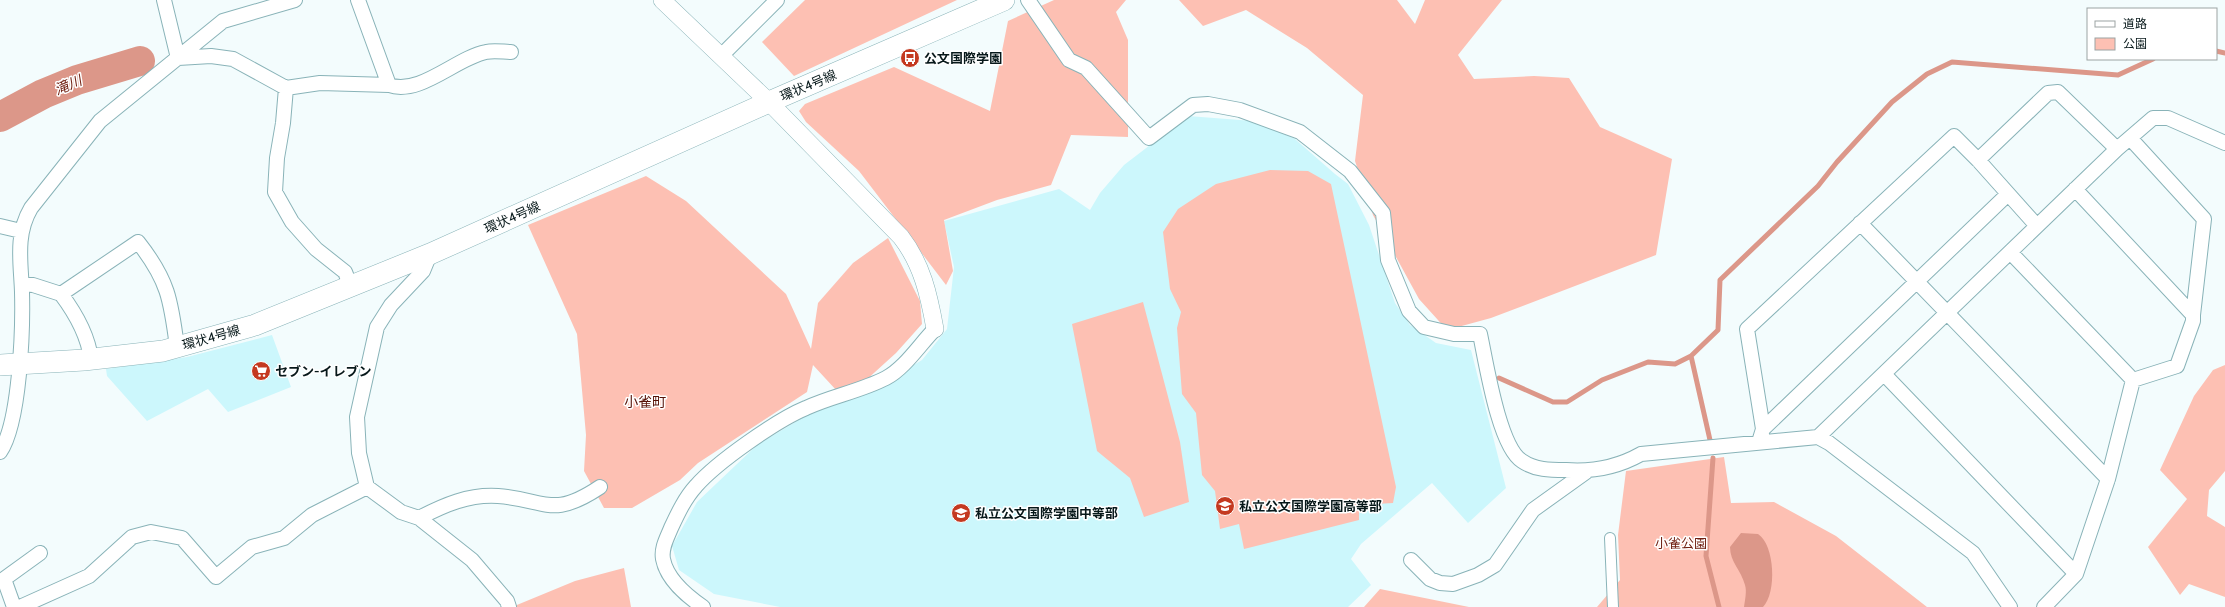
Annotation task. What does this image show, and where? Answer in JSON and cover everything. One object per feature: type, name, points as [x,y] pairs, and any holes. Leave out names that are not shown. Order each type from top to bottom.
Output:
[{"type":"main road","name":"環状4号線","points":[[10,365],[90,359],[163,351],[255,324],[352,287],[430,254],[769,102],[1004,0]]},
{"type":"street","points":[[164,0],[178,58]]},
{"type":"street","points":[[0,452],[8,438],[10,365],[22,284],[21,231],[31,208],[100,121],[223,22],[296,0]]},
{"type":"street","points":[[358,0],[388,85]]},
{"type":"street","points":[[662,0],[769,102],[901,236],[913,252],[929,297],[935,329],[901,365],[886,378],[796,413],[752,441],[696,486],[686,499],[666,540],[664,560],[668,571],[684,592],[703,607]]},
{"type":"street","points":[[721,56],[777,0]]},
{"type":"street","points":[[1028,0],[1069,60],[1086,68],[1149,138],[1193,105],[1208,104],[1240,110],[1300,132],[1350,171],[1383,213],[1388,260],[1409,311],[1424,327],[1454,334],[1480,334],[1501,426],[1509,449],[1521,461],[1538,469],[1586,472],[1624,463],[1641,454],[1761,436],[1818,437],[1829,443],[1973,553],[2010,607]]},
{"type":"street","points":[[178,58],[212,56],[233,60],[286,88],[320,83],[388,85],[396,88],[412,86],[486,52],[511,52]]},
{"type":"street","points":[[286,88],[283,123],[277,158],[275,192],[292,222],[316,249],[345,272],[352,287]]},
{"type":"street","points":[[1978,160],[2048,93],[2058,92],[2117,149]]},
{"type":"street","points":[[1818,437],[2117,149],[2153,118],[2168,118],[2225,143]]},
{"type":"street","points":[[1761,436],[1747,329],[1954,136],[1978,160],[2037,226]]},
{"type":"street","points":[[2130,138],[2204,219],[2193,321],[2177,366],[2133,380]]},
{"type":"street","points":[[2075,189],[2193,315]]},
{"type":"street","points":[[1761,436],[2008,194]]},
{"type":"street","points":[[1860,223],[1918,281],[1947,313],[2108,479]]},
{"type":"street","points":[[0,226],[21,231]]},
{"type":"street","points":[[61,294],[138,242],[154,262],[165,283],[171,303],[177,347]]},
{"type":"street","points":[[2010,252],[2133,380]]},
{"type":"street","points":[[430,254],[423,271],[391,305],[377,327],[357,417],[359,453],[367,486],[401,512],[419,518],[472,560],[507,601],[509,607]]},
{"type":"street","points":[[22,284],[33,285],[61,294],[89,344],[90,359]]},
{"type":"street","points":[[1884,374],[2076,574]]},
{"type":"street","points":[[2044,607],[2076,574],[2108,479],[2133,380]]},
{"type":"street","points":[[1411,560],[1430,579],[1440,583],[1454,584],[1478,575],[1495,565],[1533,510],[1586,472]]},
{"type":"street","points":[[20,607],[89,576],[124,543],[143,533],[166,534],[182,538],[216,577],[252,547],[284,538],[312,515],[367,486]]},
{"type":"street","points":[[419,518],[464,498],[497,496],[556,507],[583,498],[600,488]]},
{"type":"street","points":[[1610,538],[1613,607]]},
{"type":"street","points":[[14,607],[4,579],[40,553]]},
{"type":"shaded area","points":[[1188,116],[1253,121],[1295,139],[1348,184],[1369,225],[1395,303],[1410,325],[1436,343],[1471,350],[1506,488],[1468,523],[1432,483],[1361,544],[1351,559],[1371,585],[1348,607],[780,607],[714,594],[679,570],[672,546],[697,502],[757,445],[807,415],[864,394],[922,360],[947,329],[954,267],[944,221],[1059,189],[1090,210],[1100,193],[1124,165]]},
{"type":"shaded area","points":[[272,335],[291,387],[228,412],[208,389],[147,421],[107,376],[106,369],[187,357]]},
{"type":"shaded area","points":[[1741,533],[1758,534],[1764,540],[1771,558],[1771,591],[1768,600],[1763,607],[1744,607],[1746,587],[1730,552],[1730,547]]},
{"type":"green space","points":[[805,0],[957,0],[794,76],[762,42]]},
{"type":"green space","points":[[1054,0],[1126,0],[1116,12],[1128,40],[1128,137],[1071,135],[1051,185],[997,200],[944,220],[953,271],[946,285],[859,171],[806,122],[799,111],[805,104],[894,67],[990,111],[1008,21]]},
{"type":"green space","points":[[1179,0],[1397,0],[1415,24],[1425,0],[1502,0],[1458,55],[1474,79],[1534,76],[1569,78],[1600,127],[1672,159],[1656,255],[1491,318],[1447,330],[1419,299],[1373,215],[1355,161],[1363,95],[1307,48],[1246,10],[1203,26]]},
{"type":"green space","points":[[1270,170],[1308,171],[1331,184],[1396,487],[1393,503],[1359,505],[1359,520],[1244,549],[1239,524],[1220,529],[1215,491],[1202,475],[1196,413],[1182,394],[1177,328],[1181,312],[1170,289],[1163,232],[1178,209],[1216,184]]},
{"type":"green space","points":[[646,176],[686,201],[786,294],[811,349],[818,303],[853,263],[888,238],[920,301],[922,324],[896,353],[864,382],[837,391],[813,365],[807,392],[698,463],[680,480],[632,508],[604,508],[584,471],[586,435],[577,334],[528,225]]},
{"type":"green space","points":[[1143,302],[1180,442],[1189,502],[1144,517],[1130,478],[1097,451],[1072,324]]},
{"type":"green space","points":[[2225,365],[2225,471],[2209,490],[2207,516],[2225,527],[2225,597],[2189,584],[2180,595],[2148,547],[2187,499],[2160,470],[2194,396],[2213,370]]},
{"type":"green space","name":"小雀公園","points":[[1724,457],[1731,503],[1774,502],[1836,536],[1927,607],[1597,607],[1620,580],[1618,535],[1626,471]]},
{"type":"green space","points":[[624,568],[631,607],[512,607],[575,581]]},
{"type":"green space","points":[[1380,589],[1469,607],[1364,607]]},
{"type":"waterway","points":[[2217,51],[2225,53]]},
{"type":"waterway","points":[[1499,378],[1553,402],[1567,402],[1602,380],[1648,362],[1675,364],[1691,356],[1718,330],[1720,280],[1818,186],[1837,162],[1892,102],[1927,74],[1952,62],[2118,75],[2151,60]]},
{"type":"waterway","name":"滝川","points":[[0,117],[43,94],[77,80],[140,61]]},
{"type":"waterway","points":[[1691,356],[1710,440]]},
{"type":"waterway","points":[[1713,458],[1706,556],[1719,607]]},
{"type":"place","name":"公文国際学園","points":[[910,58]]},
{"type":"place","name":"セブン-イレブン","points":[[261,371]]},
{"type":"place","name":"私立公文国際学園高等部","points":[[1225,506]]},
{"type":"place","name":"私立公文国際学園中等部","points":[[961,513]]},
{"type":"district","name":"小雀町","points":[[645,402]]}]
